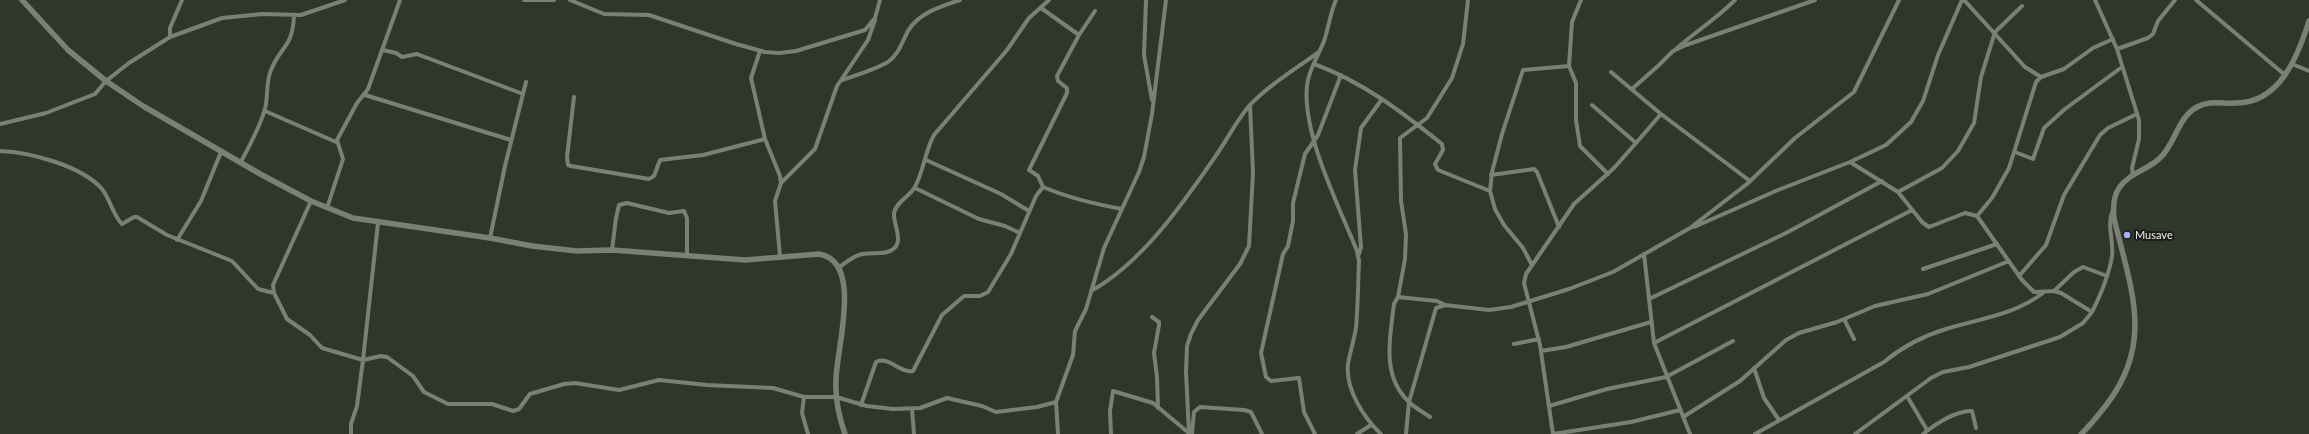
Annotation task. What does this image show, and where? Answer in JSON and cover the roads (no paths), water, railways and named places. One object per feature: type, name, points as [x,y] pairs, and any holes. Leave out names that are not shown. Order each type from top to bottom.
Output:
[{"type":"main road","points":[[22,0],[68,50],[106,81],[143,106],[221,152],[311,201],[353,218],[378,223],[490,238],[532,246],[577,251],[612,250],[745,260],[780,256],[819,254],[830,255],[838,268],[843,284],[845,310],[836,368],[836,397],[846,434]]},
{"type":"main road","points":[[2081,434],[2122,382],[2128,369],[2135,338],[2129,274],[2114,208],[2118,190],[2134,175],[2160,159],[2184,118],[2197,107],[2212,102],[2236,103],[2256,99],[2269,93],[2285,75],[2292,64],[2301,46],[2309,21]]},
{"type":"street","points":[[170,37],[170,28],[182,0]]},
{"type":"street","points":[[0,124],[66,106],[94,94],[106,81],[129,63],[170,37],[222,18],[262,14],[294,15],[345,0]]},
{"type":"street","points":[[336,142],[357,103],[365,95],[383,50],[400,0]]},
{"type":"street","points":[[524,0],[554,0]]},
{"type":"street","points":[[570,0],[604,14],[649,15],[760,51],[779,53],[796,51],[865,30],[875,18]]},
{"type":"street","points":[[780,256],[775,201],[781,183],[814,149],[832,97],[841,80],[872,32],[880,0]]},
{"type":"street","points":[[841,80],[888,62],[897,53],[905,41],[908,31],[917,21],[932,12],[960,0]]},
{"type":"street","points":[[838,268],[857,255],[874,252],[884,253],[896,246],[898,242],[894,220],[895,209],[915,188],[926,160],[927,147],[944,121],[1007,50],[1029,18],[1049,0]]},
{"type":"street","points":[[1146,0],[1144,55],[1153,104]]},
{"type":"street","points":[[1058,434],[1056,402],[1073,355],[1075,331],[1086,309],[1104,248],[1144,157],[1153,104],[1166,0]]},
{"type":"street","points":[[1336,0],[1314,64],[1307,90],[1315,139],[1332,194],[1352,238],[1359,258]]},
{"type":"street","points":[[1430,417],[1409,402],[1394,376],[1389,356],[1394,304],[1398,296],[1405,259],[1406,234],[1402,201],[1400,138],[1427,118],[1452,78],[1463,44],[1468,0]]},
{"type":"street","points":[[1581,0],[1572,22],[1569,66],[1576,83],[1576,120],[1580,146],[1608,174]]},
{"type":"street","points":[[1659,65],[1676,47],[1717,18],[1735,0]]},
{"type":"street","points":[[1632,89],[1674,51],[1815,0]]},
{"type":"street","points":[[1690,228],[1750,181],[1795,138],[1854,92],[1899,0]]},
{"type":"street","points":[[1398,296],[1437,301],[1445,305],[1490,310],[1511,307],[1569,289],[1605,275],[1690,228],[1778,190],[1850,162],[1886,145],[1911,122],[1923,101],[1938,55],[1963,0],[1995,32],[2025,67],[2041,77]]},
{"type":"street","points":[[2095,0],[2118,49],[2140,129],[2132,168],[2134,175]]},
{"type":"street","points":[[2118,49],[2148,38],[2152,34],[2158,20],[2174,0]]},
{"type":"street","points":[[2196,0],[2285,75]]},
{"type":"street","points":[[1898,192],[1942,168],[1958,151],[1974,123],[1981,77],[1995,32],[2022,6]]},
{"type":"street","points":[[1041,8],[1079,35]]},
{"type":"street","points":[[1095,11],[1079,35],[1058,76],[1058,81],[1067,88],[1067,93],[1029,170],[1038,176],[1043,187],[1087,203],[1122,209]]},
{"type":"street","points":[[241,162],[265,111],[267,82],[271,69],[285,49],[293,33],[294,15]]},
{"type":"street","points":[[1978,216],[2000,186],[2015,152],[2032,90],[2041,77],[2064,69],[2093,48],[2113,39]]},
{"type":"street","points":[[383,50],[396,53],[402,57],[417,54],[523,94]]},
{"type":"street","points":[[760,51],[751,78],[765,139],[779,170],[781,183]]},
{"type":"street","points":[[1091,291],[1112,279],[1128,265],[1162,228],[1214,158],[1250,106],[1285,76],[1319,52]]},
{"type":"street","points":[[1314,64],[1341,75],[1382,98],[1418,125],[1444,148],[1434,164],[1436,168],[1490,191]]},
{"type":"street","points":[[2292,64],[2309,71]]},
{"type":"street","points":[[1532,265],[1523,248],[1504,225],[1495,209],[1490,191],[1491,175],[1516,85],[1523,70],[1569,66]]},
{"type":"street","points":[[2015,152],[2033,160],[2044,128],[2065,109],[2122,67]]},
{"type":"street","points":[[1611,72],[1661,114],[1750,181]]},
{"type":"street","points":[[1315,434],[1304,412],[1299,378],[1271,381],[1266,377],[1261,353],[1283,254],[1288,246],[1293,221],[1293,203],[1303,162],[1315,139],[1341,75]]},
{"type":"street","points":[[490,238],[511,140],[526,82]]},
{"type":"street","points":[[365,95],[511,140]]},
{"type":"street","points":[[574,97],[567,157],[568,165],[571,166],[649,179],[654,176],[660,160],[708,154],[765,139]]},
{"type":"street","points":[[1381,434],[1371,425],[1355,397],[1349,378],[1348,364],[1356,327],[1359,258],[1361,247],[1355,170],[1361,128],[1382,98]]},
{"type":"street","points":[[1592,105],[1636,143]]},
{"type":"street","points":[[1190,434],[1186,372],[1187,346],[1198,320],[1240,264],[1250,242],[1253,173],[1250,106]]},
{"type":"street","points":[[265,111],[336,142],[343,154],[343,159],[327,208]]},
{"type":"street","points":[[1661,114],[1608,174],[1574,204],[1526,274],[1524,283],[1539,339],[1553,434],[1631,422],[1680,410]]},
{"type":"street","points":[[2019,276],[2046,245],[2064,195],[2100,135],[2108,128],[2136,114]]},
{"type":"street","points":[[0,151],[43,157],[69,168],[102,190],[120,222],[124,224],[134,217],[137,218],[177,240],[232,262],[258,289],[274,293]]},
{"type":"street","points":[[177,240],[203,197],[221,152]]},
{"type":"street","points":[[926,160],[1001,194],[1029,211]]},
{"type":"street","points":[[1850,162],[1898,192],[1922,222],[1929,226],[1965,213],[1978,216],[2019,276],[2034,292],[2054,291],[2092,312]]},
{"type":"street","points":[[1491,175],[1534,169],[1537,172],[1559,227]]},
{"type":"street","points":[[1649,299],[1791,230],[1882,181]]},
{"type":"street","points":[[861,405],[876,362],[884,361],[908,372],[913,371],[942,315],[964,296],[980,296],[988,292],[1020,233],[1029,211],[1043,187]]},
{"type":"street","points":[[915,188],[979,219],[1005,226],[1020,233]]},
{"type":"street","points":[[311,201],[275,279],[274,293],[286,318],[310,335],[322,348],[363,360],[381,356],[387,358],[413,376],[424,392],[448,404],[492,404],[509,410],[519,409],[530,394],[568,383],[619,390],[665,380],[707,385],[768,388],[804,397],[836,397],[861,405],[879,408],[912,409],[928,406],[947,398],[982,406],[996,412],[1037,407],[1056,402]]},
{"type":"street","points":[[612,250],[619,205],[626,203],[668,212],[684,211],[687,218],[687,256]]},
{"type":"street","points":[[1855,434],[1931,378],[1943,372],[1969,367],[2060,337],[2083,323],[2092,312],[2108,276],[2112,252],[2109,225],[2114,208]]},
{"type":"street","points":[[1654,343],[1912,210]]},
{"type":"street","points":[[351,434],[351,424],[357,406],[363,360],[378,223]]},
{"type":"street","points":[[1923,270],[1997,244]]},
{"type":"street","points":[[1644,254],[1654,343],[1666,377],[1690,434]]},
{"type":"street","points":[[1683,417],[1734,385],[1786,340],[1799,333],[1844,319],[1875,306],[1928,294],[2009,261]]},
{"type":"street","points":[[2054,291],[2074,272],[2083,267],[2108,276]]},
{"type":"street","points":[[1754,434],[1884,362],[1900,349],[1921,338],[1946,329],[1989,319],[2033,300],[2044,292]]},
{"type":"street","points":[[1406,434],[1409,402],[1433,312],[1436,308],[1445,305]]},
{"type":"street","points":[[1152,317],[1159,322],[1154,353],[1158,377],[1158,408]]},
{"type":"street","points":[[1844,319],[1854,339]]},
{"type":"street","points":[[1541,351],[1566,347],[1651,322]]},
{"type":"street","points":[[1514,344],[1539,339]]},
{"type":"street","points":[[1550,406],[1607,388],[1666,377],[1733,341]]},
{"type":"street","points":[[1754,368],[1764,398],[1779,420]]},
{"type":"street","points":[[1111,434],[1110,411],[1113,391],[1153,403],[1190,434]]},
{"type":"street","points":[[1907,396],[1927,430]]},
{"type":"street","points":[[804,397],[802,413],[808,434]]},
{"type":"street","points":[[1190,434],[1194,412],[1200,407],[1244,410],[1251,412],[1262,434]]},
{"type":"street","points":[[912,409],[914,434]]},
{"type":"street","points":[[1923,434],[1927,430],[1953,416],[1968,410],[1972,411],[1974,414],[1976,428]]},
{"type":"street","points":[[1358,434],[1371,425]]},
{"type":"place","name":"Musave","points":[[2127,235]]}]
